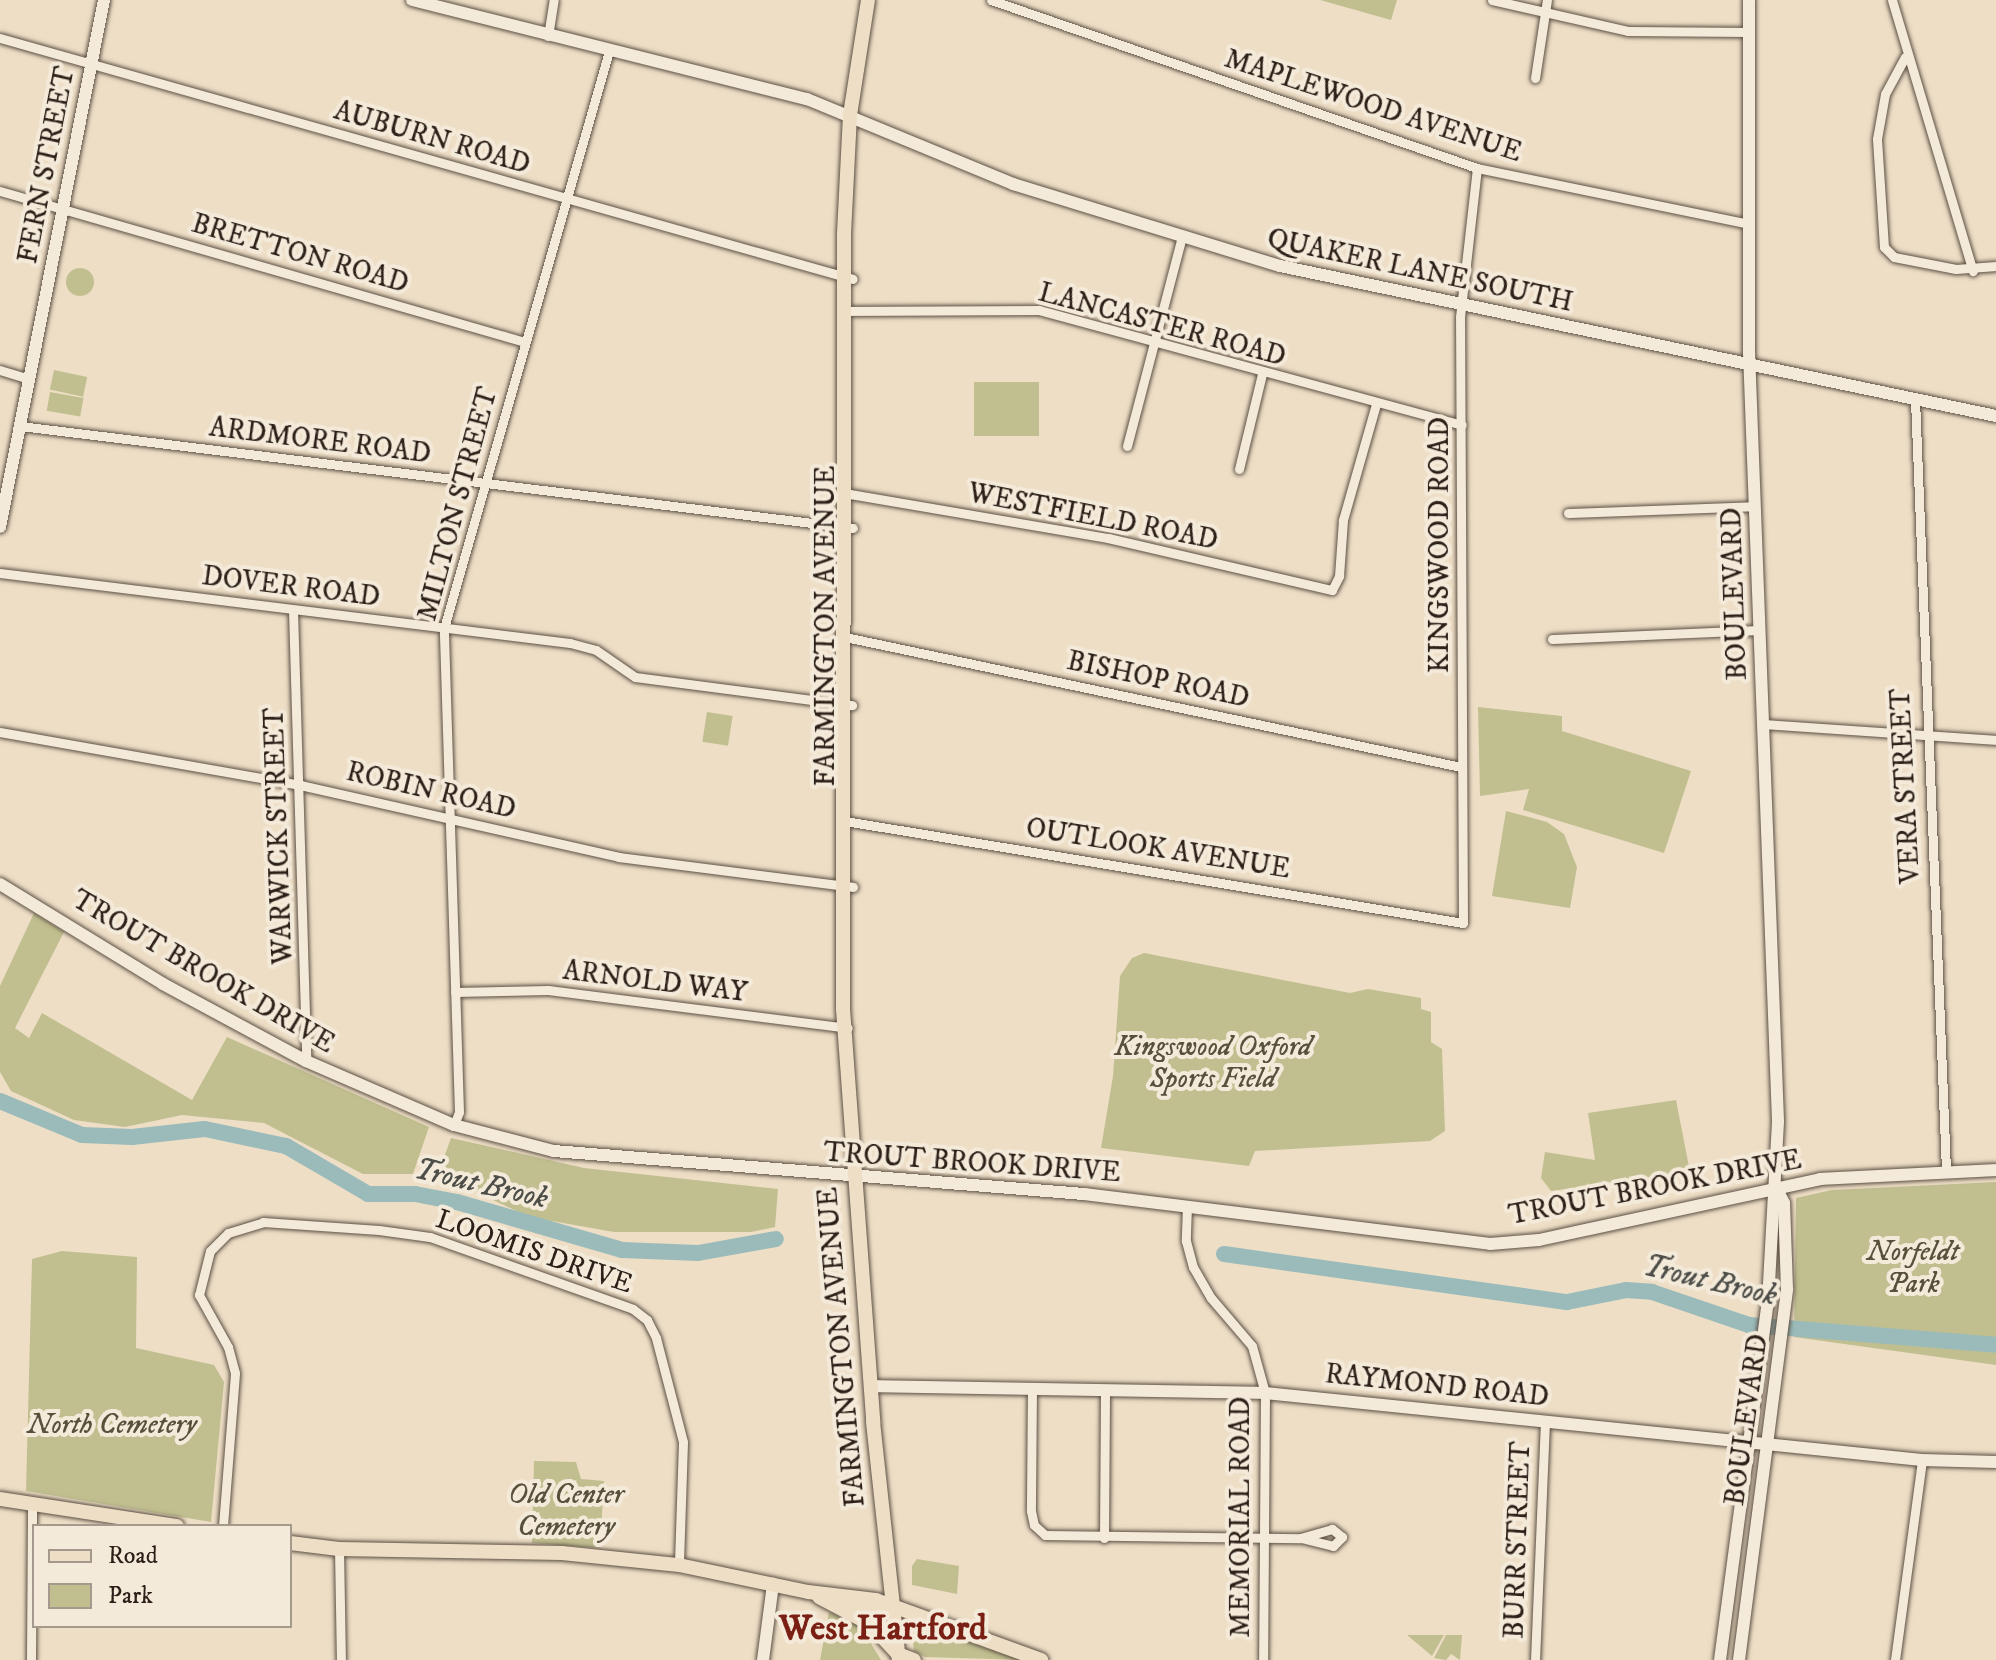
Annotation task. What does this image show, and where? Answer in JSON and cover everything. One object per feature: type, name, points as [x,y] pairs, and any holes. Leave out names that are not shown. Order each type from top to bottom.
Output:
[{"type":"main road","name":"FERN STREET","points":[[0,523],[104,0]]},
{"type":"main road","name":"QUAKER LANE SOUTH","points":[[412,0],[807,99],[1013,184],[1181,240],[1460,306],[1996,416]]},
{"type":"main road","name":"FARMINGTON AVENUE","points":[[856,61],[853,45],[859,0]]},
{"type":"main road","name":"FARMINGTON AVENUE","points":[[868,0],[856,61],[850,115],[847,224],[849,821],[843,1009],[848,1028],[854,1178],[871,1386],[898,1657]]},
{"type":"main road","name":"BOULEVARD","points":[[1720,1660],[1768,1301],[1776,1187],[1777,1055],[1749,365],[1749,0]]},
{"type":"main road","name":"TROUT BROOK DRIVE","points":[[0,884],[163,984],[306,1061],[454,1125],[554,1151],[1187,1205],[1460,1242],[1514,1243],[1776,1187],[1858,1175],[1996,1170]]},
{"type":"main road","name":"BOULEVARD","points":[[1739,1660],[1786,1306],[1784,1203],[1776,1187]]},
{"type":"main road","points":[[1769,1287],[1787,1288]]},
{"type":"main road","name":"RAYMOND ROAD","points":[[871,1386],[1265,1393],[1922,1460],[1996,1462]]},
{"type":"main road","points":[[0,1499],[164,1524]]},
{"type":"main road","points":[[292,1543],[339,1549],[562,1553],[679,1565],[808,1592],[892,1604],[1041,1660]]},
{"type":"main road","points":[[763,1660],[773,1584]]},
{"type":"main road","points":[[808,1592],[870,1624],[898,1657],[914,1660]]},
{"type":"main road","points":[[1729,1592],[1748,1594]]},
{"type":"street","points":[[548,36],[554,0]]},
{"type":"street","name":"MAPLEWOOD AVENUE","points":[[991,0],[1477,168],[1749,224]]},
{"type":"street","points":[[1492,0],[1628,31],[1749,32]]},
{"type":"street","points":[[1535,78],[1547,0]]},
{"type":"street","points":[[1892,0],[1905,57],[1973,271]]},
{"type":"street","name":"AUBURN ROAD","points":[[0,38],[848,278]]},
{"type":"street","name":"MILTON STREET","points":[[454,1125],[459,1112],[444,628],[609,51]]},
{"type":"street","points":[[1905,57],[1885,94],[1877,139],[1884,247],[1894,257],[1973,271],[1996,266]]},
{"type":"street","name":"KINGSWOOD ROAD","points":[[1463,923],[1460,306],[1477,168]]},
{"type":"street","name":"BRETTON ROAD","points":[[0,191],[525,342]]},
{"type":"street","points":[[1127,446],[1181,240]]},
{"type":"street","name":"LANCASTER ROAD","points":[[849,311],[1039,310],[1262,374],[1462,425]]},
{"type":"street","points":[[0,370],[29,379]]},
{"type":"street","points":[[1239,469],[1262,374]]},
{"type":"street","name":"VERA STREET","points":[[1915,399],[1925,736],[1946,1171]]},
{"type":"street","name":"WESTFIELD ROAD","points":[[848,494],[1108,538],[1332,590],[1339,576],[1343,520],[1376,404]]},
{"type":"street","name":"ARDMORE ROAD","points":[[20,426],[848,528]]},
{"type":"street","points":[[1568,513],[1755,506]]},
{"type":"street","name":"DOVER ROAD","points":[[0,573],[588,647],[635,677],[848,705]]},
{"type":"street","name":"WARWICK STREET","points":[[293,610],[306,1061]]},
{"type":"street","points":[[1552,639],[1760,630]]},
{"type":"street","name":"BISHOP ROAD","points":[[849,637],[1461,767]]},
{"type":"street","points":[[1764,724],[1996,740]]},
{"type":"street","name":"ROBIN ROAD","points":[[0,732],[300,785],[619,857],[848,887]]},
{"type":"street","name":"OUTLOOK AVENUE","points":[[849,821],[1463,923]]},
{"type":"street","name":"ARNOLD WAY","points":[[455,992],[548,990],[848,1028]]},
{"type":"street","name":"MEMORIAL ROAD","points":[[1187,1205],[1186,1241],[1193,1267],[1211,1298],[1252,1346],[1265,1393],[1263,1660]]},
{"type":"street","name":"LOOMIS DRIVE","points":[[223,1524],[235,1373],[234,1359],[199,1295],[210,1251],[228,1233],[263,1222],[379,1230],[430,1237],[633,1309],[647,1320],[656,1338],[683,1442],[679,1565]]},
{"type":"street","points":[[1032,1387],[1034,1525],[1051,1538],[1301,1538]]},
{"type":"street","points":[[1104,1538],[1105,1389]]},
{"type":"street","name":"BURR STREET","points":[[1535,1660],[1545,1421]]},
{"type":"street","points":[[1895,1660],[1922,1460]]},
{"type":"street","points":[[31,1660],[32,1503]]},
{"type":"street","points":[[339,1549],[341,1660]]},
{"type":"green space","points":[[1320,0],[1397,0],[1391,20]]},
{"type":"green space","points":[[80,268],[90,272],[94,282],[90,292],[80,296],[70,292],[66,282],[70,272]]},
{"type":"green space","points":[[54,370],[87,377],[83,397],[50,390]]},
{"type":"green space","points":[[974,382],[1039,382],[1039,436],[974,436]]},
{"type":"green space","points":[[50,392],[83,398],[80,417],[47,411]]},
{"type":"green space","points":[[1478,707],[1562,716],[1562,731],[1691,771],[1664,853],[1523,810],[1529,789],[1480,796]]},
{"type":"green space","points":[[707,712],[733,716],[728,746],[702,742]]},
{"type":"green space","points":[[1506,811],[1547,822],[1564,834],[1577,867],[1570,908],[1492,896]]},
{"type":"green space","points":[[34,913],[64,932],[15,1028],[29,1038],[42,1013],[192,1100],[227,1037],[429,1127],[413,1174],[363,1174],[264,1123],[182,1115],[125,1127],[74,1120],[11,1091],[0,1072],[0,986]]},
{"type":"green space","name":"Kingswood Oxford Sports Field","points":[[1144,953],[1350,993],[1368,989],[1421,998],[1421,1009],[1431,1012],[1431,1042],[1442,1049],[1445,1131],[1430,1141],[1255,1151],[1249,1166],[1101,1148],[1113,1076],[1120,976],[1132,958]]},
{"type":"green space","points":[[1676,1100],[1690,1172],[1551,1191],[1541,1178],[1545,1152],[1595,1160],[1588,1113]]},
{"type":"green space","points":[[451,1138],[584,1168],[778,1189],[775,1227],[751,1232],[614,1232],[529,1217],[438,1174]]},
{"type":"green space","name":"Norfeldt Park","points":[[1996,1182],[1996,1365],[1794,1337],[1796,1198],[1832,1190]]},
{"type":"green space","name":"North Cemetery","points":[[62,1251],[137,1257],[136,1348],[214,1365],[224,1382],[211,1522],[26,1491],[32,1259]]},
{"type":"green space","name":"Old Center Cemetery","points":[[534,1461],[576,1462],[581,1479],[604,1481],[600,1548],[532,1543]]},
{"type":"green space","points":[[917,1559],[959,1566],[957,1594],[912,1585],[912,1566]]},
{"type":"green space","points":[[829,1612],[861,1627],[881,1660],[820,1660]]},
{"type":"green space","points":[[911,1623],[1023,1660],[925,1657],[914,1651]]},
{"type":"green space","points":[[1407,1635],[1444,1635],[1432,1656]]},
{"type":"green space","points":[[1446,1635],[1462,1635],[1460,1660],[1451,1654],[1446,1660],[1434,1658]]},
{"type":"waterway","name":"Trout Brook","points":[[0,1101],[82,1135],[132,1137],[205,1129],[286,1146],[368,1194],[415,1194],[457,1202],[622,1250],[698,1253],[776,1239]]},
{"type":"waterway","name":"Trout Brook","points":[[1224,1254],[1567,1302],[1626,1290],[1652,1292],[1749,1325],[1996,1345]]},
{"type":"district","name":"West Hartford","points":[[883,1629]]}]
